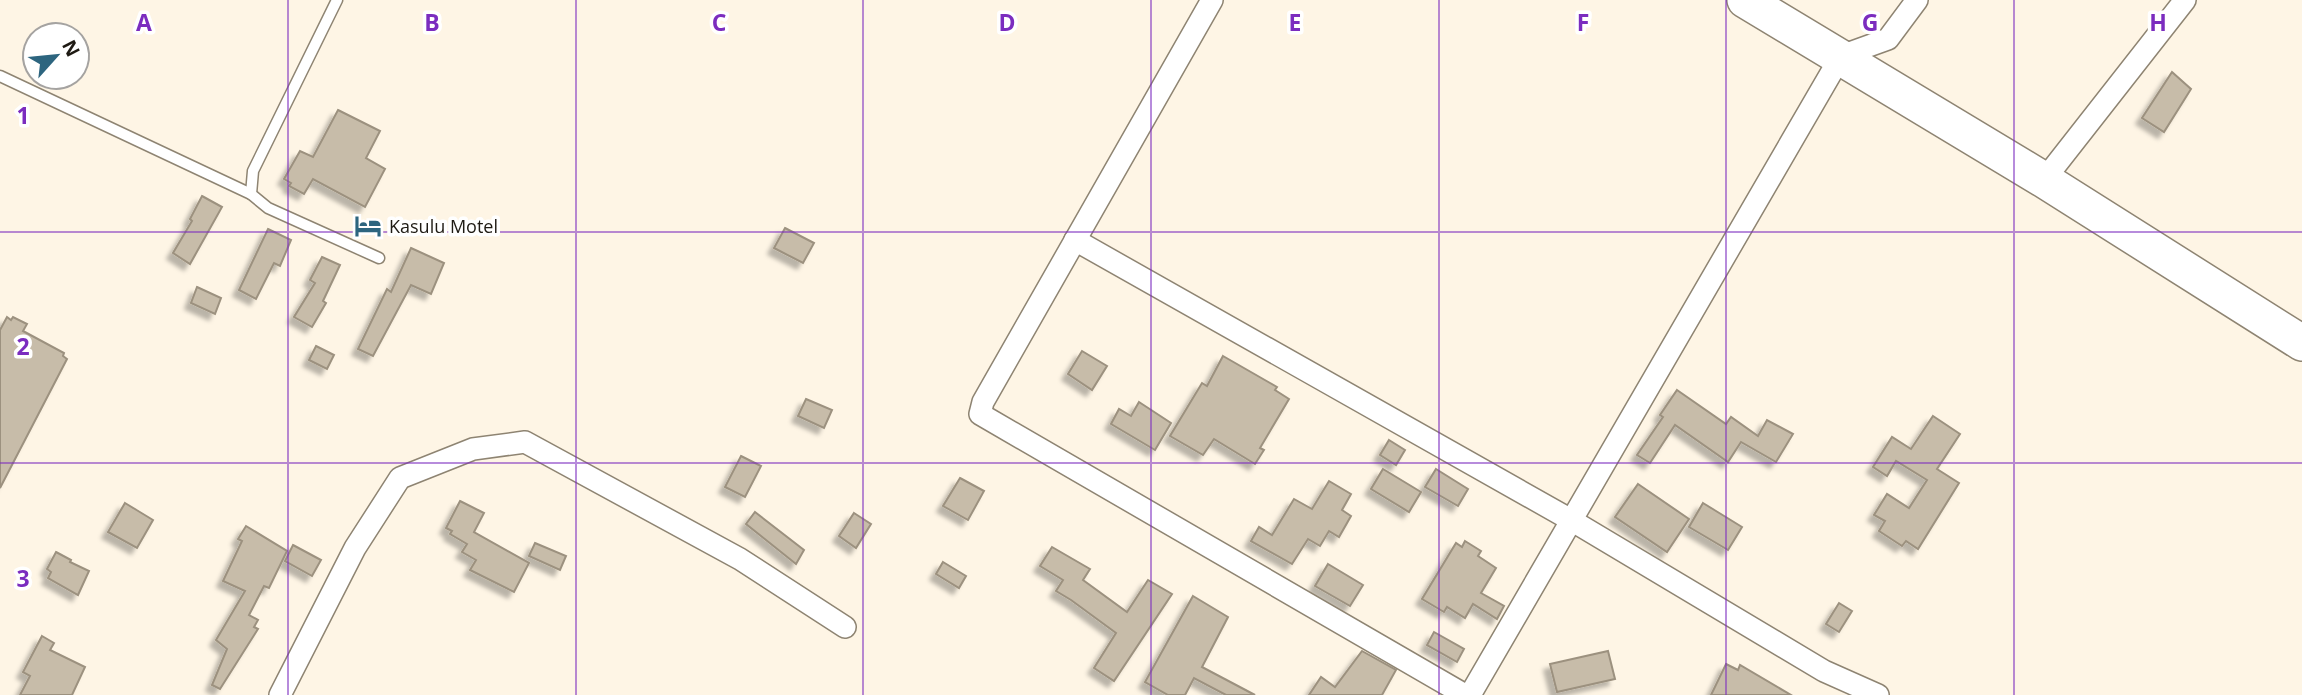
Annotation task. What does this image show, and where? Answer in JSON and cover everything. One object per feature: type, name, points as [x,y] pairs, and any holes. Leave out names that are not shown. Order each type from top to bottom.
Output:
[{"type":"highway","points":[[1745,0],[2044,180],[2302,343]]},
{"type":"street","points":[[1212,0],[983,402],[979,414],[1468,695],[1841,56],[1888,39],[1917,0]]},
{"type":"street","points":[[2044,180],[2185,0]]},
{"type":"street","points":[[1075,240],[1571,520],[1824,671],[1878,695]]},
{"type":"street","points":[[280,695],[355,548],[400,478],[472,449],[525,442],[740,559],[845,627]]},
{"type":"lane","points":[[251,194],[253,171],[337,0]]},
{"type":"lane","points":[[0,76],[251,194],[268,208],[379,258]]},
{"type":"building","points":[[2172,72],[2191,89],[2164,132],[2142,118]]},
{"type":"building","points":[[338,110],[380,131],[366,158],[385,169],[365,207],[313,179],[304,194],[289,186],[291,183],[284,179],[300,151],[313,157]]},
{"type":"building","points":[[202,196],[222,207],[190,264],[173,253],[192,221],[190,219]]},
{"type":"building","points":[[785,228],[814,243],[803,263],[774,248]]},
{"type":"building","points":[[268,229],[291,240],[280,266],[274,263],[256,299],[239,290]]},
{"type":"building","points":[[411,248],[444,263],[431,294],[411,285],[373,356],[358,349],[387,289],[391,292]]},
{"type":"building","points":[[322,257],[340,265],[323,301],[326,303],[312,327],[294,317],[315,283],[310,280]]},
{"type":"building","points":[[197,287],[221,298],[215,314],[191,303]]},
{"type":"building","points":[[7,317],[27,324],[23,331],[64,353],[63,356],[67,359],[0,488],[0,330]]},
{"type":"building","points":[[316,346],[334,355],[327,369],[309,360]]},
{"type":"building","points":[[1082,351],[1107,366],[1092,390],[1068,374]]},
{"type":"building","points":[[1223,356],[1277,387],[1275,390],[1289,399],[1260,448],[1264,450],[1255,464],[1214,439],[1203,455],[1170,436],[1202,383],[1207,386]]},
{"type":"building","points":[[1677,390],[1726,424],[1731,417],[1758,436],[1767,420],[1793,434],[1776,462],[1741,442],[1728,462],[1675,425],[1650,463],[1637,455],[1663,417],[1660,415]]},
{"type":"building","points":[[806,399],[832,410],[824,428],[798,416]]},
{"type":"building","points":[[1139,402],[1171,423],[1155,450],[1111,424],[1119,409],[1131,416]]},
{"type":"building","points":[[1933,416],[1960,434],[1937,469],[1959,483],[1918,549],[1906,541],[1902,546],[1879,531],[1885,521],[1874,515],[1887,494],[1909,508],[1927,480],[1896,461],[1887,476],[1873,467],[1892,437],[1911,449]]},
{"type":"building","points":[[1389,440],[1405,450],[1396,465],[1380,455]]},
{"type":"building","points":[[741,456],[761,466],[745,497],[725,487]]},
{"type":"building","points":[[1383,469],[1421,492],[1409,512],[1371,489]]},
{"type":"building","points":[[1436,469],[1468,489],[1458,506],[1425,487]]},
{"type":"building","points":[[960,478],[984,491],[968,520],[943,506]]},
{"type":"building","points":[[1329,481],[1351,494],[1342,510],[1351,516],[1339,537],[1329,531],[1320,546],[1308,539],[1292,564],[1251,541],[1259,527],[1272,535],[1294,499],[1312,509]]},
{"type":"building","points":[[1638,484],[1689,519],[1667,552],[1615,517]]},
{"type":"building","points":[[460,501],[484,513],[474,532],[529,563],[514,592],[470,570],[476,560],[462,552],[467,544],[450,534],[452,531],[446,528]]},
{"type":"building","points":[[125,503],[153,520],[137,548],[108,532]]},
{"type":"building","points":[[1703,503],[1742,527],[1728,550],[1689,527]]},
{"type":"building","points":[[755,512],[804,550],[796,564],[746,524]]},
{"type":"building","points":[[854,513],[871,524],[856,548],[839,536]]},
{"type":"building","points":[[246,526],[287,551],[269,588],[264,586],[249,615],[258,620],[254,627],[258,629],[220,689],[212,685],[227,649],[216,640],[245,591],[223,581],[242,541],[238,539]]},
{"type":"building","points":[[1465,541],[1481,551],[1478,556],[1496,568],[1481,593],[1504,606],[1497,619],[1473,604],[1465,618],[1447,607],[1444,612],[1422,599],[1456,543],[1462,547]]},
{"type":"building","points":[[535,543],[566,556],[560,570],[529,556]]},
{"type":"building","points":[[293,545],[321,560],[312,576],[285,561]]},
{"type":"building","points":[[1052,547],[1090,569],[1083,580],[1127,612],[1148,580],[1172,594],[1114,681],[1094,668],[1116,633],[1056,591],[1063,580],[1040,566]]},
{"type":"building","points":[[56,552],[89,571],[78,595],[48,578],[51,572],[47,569]]},
{"type":"building","points":[[943,562],[966,576],[959,588],[936,574]]},
{"type":"building","points":[[1328,564],[1363,585],[1350,606],[1315,586]]},
{"type":"building","points":[[1193,596],[1228,617],[1202,667],[1255,695],[1226,695],[1194,678],[1185,695],[1168,695],[1145,682]]},
{"type":"building","points":[[1839,603],[1852,611],[1839,632],[1826,624]]},
{"type":"building","points":[[1434,632],[1464,649],[1457,662],[1427,645]]},
{"type":"building","points":[[42,636],[54,643],[50,650],[85,667],[72,695],[20,695],[30,676],[23,672]]},
{"type":"building","points":[[1362,651],[1396,670],[1382,695],[1309,695],[1321,677],[1335,687]]},
{"type":"building","points":[[1608,651],[1615,679],[1557,692],[1550,664]]},
{"type":"building","points":[[1726,664],[1738,670],[1740,665],[1791,695],[1711,695]]},
{"type":"place","name":"Kasulu Motel","points":[[368,226]]}]
